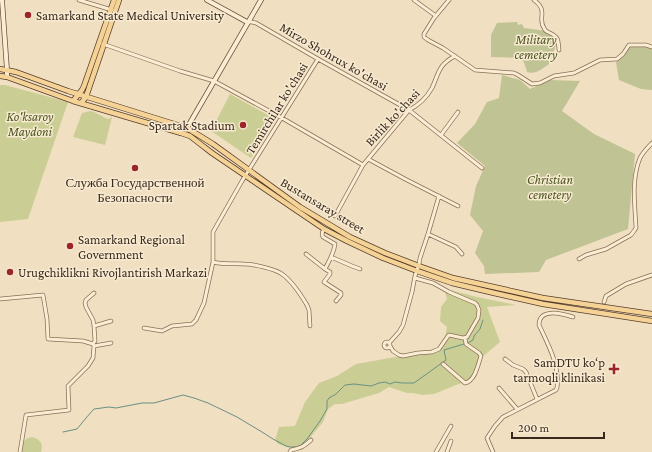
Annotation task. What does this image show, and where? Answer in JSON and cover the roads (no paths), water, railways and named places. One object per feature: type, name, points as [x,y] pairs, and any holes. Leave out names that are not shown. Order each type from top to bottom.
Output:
[{"type":"main road","points":[[2,0],[2,32],[7,77]]},
{"type":"main road","points":[[81,103],[86,97],[103,44],[113,10],[114,0]]},
{"type":"main road","points":[[73,101],[84,86],[113,10],[119,0]]},
{"type":"main road","points":[[207,0],[248,22]]},
{"type":"main road","points":[[187,128],[261,0]]},
{"type":"main road","name":"Bustansaray street","points":[[0,69],[16,72],[86,97],[187,128],[213,144],[324,229],[347,242],[383,258],[453,278],[543,298],[652,314]]},
{"type":"main road","name":"Bustansaray street","points":[[0,76],[7,77],[73,101],[190,136],[212,153],[248,171],[330,226],[418,269],[452,283],[529,301],[652,321]]},
{"type":"street","points":[[79,0],[113,10]]},
{"type":"street","points":[[414,0],[436,16]]},
{"type":"street","points":[[449,0],[423,36],[475,70],[514,73],[518,74],[530,83],[540,83],[554,76],[581,70],[600,60],[617,59],[630,46],[652,46]]},
{"type":"street","points":[[534,0],[541,6],[543,27],[546,31],[555,35],[559,50]]},
{"type":"street","name":"Mirzo Shohrux ko'chasi","points":[[248,22],[256,23],[409,110],[482,168]]},
{"type":"street","points":[[103,44],[180,71],[214,81],[363,165]]},
{"type":"street","name":"Birlik ko'chasi","points":[[335,216],[363,165],[409,110],[426,96],[440,68],[445,62],[455,56]]},
{"type":"street","name":"Temirchilar ko'chasi","points":[[144,328],[162,331],[172,326],[192,324],[195,322],[204,303],[213,262],[213,232],[248,171],[318,59]]},
{"type":"street","points":[[441,135],[458,112]]},
{"type":"street","points":[[579,259],[586,254],[606,249],[631,235],[636,228],[634,189],[636,172],[640,158],[652,143]]},
{"type":"street","points":[[368,159],[405,180],[458,206]]},
{"type":"street","points":[[439,196],[420,258],[403,325],[389,345],[399,355],[406,356],[436,351],[449,335],[465,338]]},
{"type":"street","points":[[324,229],[322,236],[335,244],[325,269]]},
{"type":"street","points":[[428,234],[456,247],[462,254]]},
{"type":"street","points":[[306,254],[330,273],[324,283],[342,294],[336,301]]},
{"type":"street","points":[[331,257],[360,269]]},
{"type":"street","points":[[213,262],[223,264],[252,264],[283,274],[308,305],[310,326]]},
{"type":"street","points":[[604,302],[606,296],[626,284],[652,275]]},
{"type":"street","points":[[415,278],[433,283],[478,305],[478,318],[465,338]]},
{"type":"street","points":[[20,452],[26,415],[69,410],[68,386],[88,366],[93,358],[93,345],[95,341],[94,326],[93,320],[85,303],[86,300],[94,293]]},
{"type":"street","points":[[0,300],[43,295],[47,319],[48,339],[83,341],[93,345],[111,343]]},
{"type":"street","points":[[493,452],[488,436],[500,420],[517,409],[556,390],[558,385],[553,355],[539,325],[539,321],[547,314],[553,313],[574,317]]},
{"type":"street","points":[[94,326],[110,321]]},
{"type":"street","points":[[443,364],[465,383],[470,382],[474,376],[481,356],[466,344],[465,338]]},
{"type":"street","points":[[505,359],[526,372],[537,399]]},
{"type":"street","points":[[499,388],[517,409]]},
{"type":"street","points":[[436,452],[451,426]]},
{"type":"street","points":[[290,452],[291,450],[304,447],[310,440]]},
{"type":"street","points":[[447,452],[451,441]]},
{"type":"waterway","points":[[468,343],[473,340],[474,336],[480,329],[483,320]]},
{"type":"waterway","points":[[63,432],[77,429],[94,409],[154,403],[183,395],[208,403],[237,417],[286,446],[297,447],[307,439],[320,421],[327,409],[327,401],[329,398],[336,394],[345,385],[354,384],[371,386],[385,382],[390,384],[395,382],[414,383],[446,360],[444,350],[464,344]]},
{"type":"place","name":"Samarkand State Medical University","points":[[28,15]]},
{"type":"place","name":"Spartak Stadium","points":[[243,125]]},
{"type":"place","name":"Служба Государственной Безопасности","points":[[135,168]]},
{"type":"place","name":"Samarkand Regional Government","points":[[70,246]]},
{"type":"place","name":"Urugchiklikni Rivojlantirish Markazi","points":[[10,272]]},
{"type":"place","name":"SamDTU ko‘p tarmoqli klinikasi","points":[[614,369]]},
{"type":"park label","name":"Military cemetery","points":[[536,46]]},
{"type":"park label","name":"Ko'ksaroy Maydoni","points":[[30,124]]},
{"type":"park label","name":"Christian cemetery","points":[[550,186]]}]
